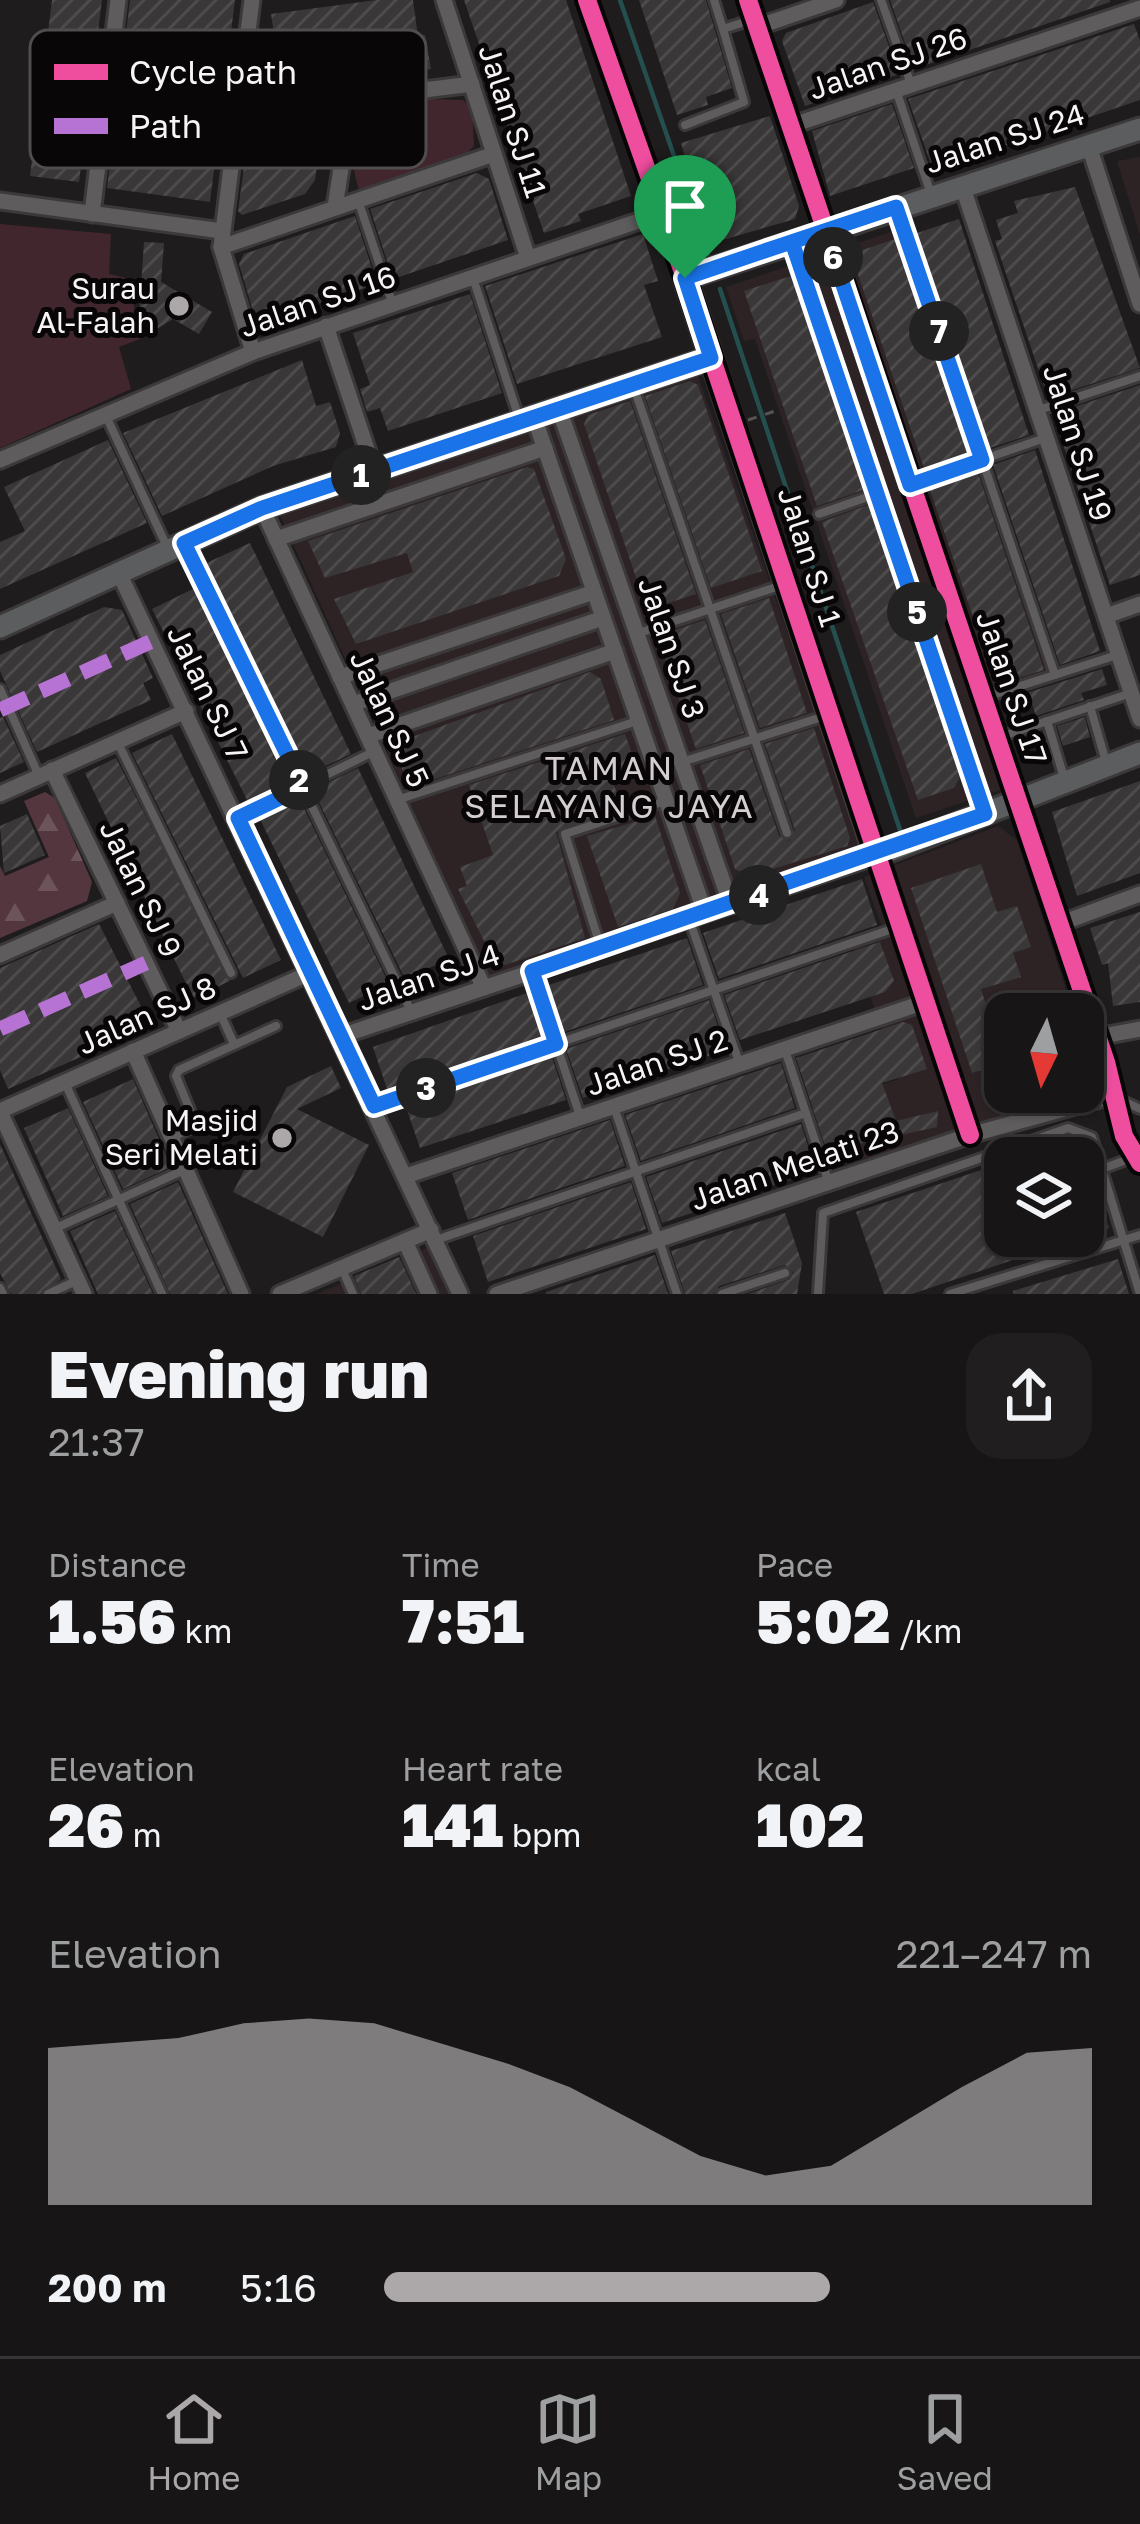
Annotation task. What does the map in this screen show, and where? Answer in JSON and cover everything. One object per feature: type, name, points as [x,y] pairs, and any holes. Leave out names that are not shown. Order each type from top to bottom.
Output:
[{"type":"street","points":[[114,30],[118,0]]},
{"type":"street","points":[[251,1],[263,0]]},
{"type":"street","name":"Jalan SJ 11","points":[[444,0],[528,258]]},
{"type":"street","name":"Jalan SJ 1","points":[[586,0],[711,358],[796,581],[829,715],[970,1135]]},
{"type":"street","name":"Jalan SJ 17","points":[[748,0],[1082,993]]},
{"type":"street","points":[[756,23],[836,0]]},
{"type":"street","name":"Jalan SJ 26","points":[[790,126],[1140,8]]},
{"type":"street","points":[[426,90],[472,84]]},
{"type":"street","name":"Jalan SJ 24","points":[[685,278],[1140,129]]},
{"type":"street","points":[[1088,143],[1140,304]]},
{"type":"street","points":[[0,201],[222,239],[494,154]]},
{"type":"street","points":[[92,214],[98,168]]},
{"type":"street","points":[[231,168],[222,239],[253,352]]},
{"type":"street","points":[[335,207],[341,168]]},
{"type":"street","name":"Jalan SJ 19","points":[[962,185],[1140,718]]},
{"type":"street","name":"Jalan SJ 16","points":[[0,460],[253,352],[662,213]]},
{"type":"street","points":[[792,242],[985,814]]},
{"type":"street","points":[[326,326],[374,470]]},
{"type":"street","points":[[0,627],[262,508],[711,358]]},
{"type":"street","name":"Jalan SJ 3","points":[[559,409],[731,905]]},
{"type":"street","name":"Jalan SJ 3","points":[[527,419],[545,448],[639,720],[697,916]]},
{"type":"street","points":[[276,538],[545,448]]},
{"type":"street","name":"Jalan SJ 5","points":[[262,508],[484,988]]},
{"type":"street","name":"Jalan SJ 7","points":[[119,573],[312,972],[460,1294]]},
{"type":"street","points":[[340,677],[594,592]]},
{"type":"street","points":[[1106,616],[1140,604]]},
{"type":"street","points":[[353,704],[603,618]]},
{"type":"street","points":[[371,744],[615,651]]},
{"type":"street","points":[[0,794],[186,711]]},
{"type":"street","points":[[876,856],[1140,753]]},
{"type":"street","name":"Jalan SJ 9","points":[[46,773],[179,1031]]},
{"type":"street","name":"Jalan SJ 4","points":[[341,1036],[876,856]]},
{"type":"street","points":[[1059,924],[1140,894]]},
{"type":"street","points":[[0,956],[117,903]]},
{"type":"street","name":"Jalan SJ 8","points":[[1,1108],[312,972]]},
{"type":"street","name":"Jalan SJ 2","points":[[406,1176],[925,1002]]},
{"type":"street","points":[[1104,1036],[1140,1029]]},
{"type":"street","points":[[133,1052],[242,1294]]},
{"type":"street","name":"Jalan SJ 17","points":[[1104,1056],[1124,1136],[1138,1151]]},
{"type":"street","name":"Jalan Melati 23","points":[[497,1294],[970,1135],[1112,1096]]},
{"type":"street","points":[[1,1108],[81,1287]]},
{"type":"street","points":[[280,1294],[405,1240],[433,1235]]},
{"type":"street","points":[[405,1240],[429,1294]]},
{"type":"lane","points":[[685,125],[744,102],[714,0]]},
{"type":"lane","points":[[881,0],[932,195]]},
{"type":"lane","points":[[723,29],[756,23]]},
{"type":"lane","points":[[358,200],[393,304]]},
{"type":"lane","points":[[896,207],[1055,675]]},
{"type":"lane","points":[[472,277],[527,419]]},
{"type":"lane","points":[[1037,410],[1140,376]]},
{"type":"lane","points":[[633,384],[787,833]]},
{"type":"lane","points":[[106,414],[303,787],[412,1012]]},
{"type":"lane","points":[[910,485],[1046,437]]},
{"type":"lane","points":[[819,514],[877,494]]},
{"type":"lane","points":[[637,634],[796,581]]},
{"type":"lane","points":[[982,698],[1119,655]]},
{"type":"lane","points":[[0,689],[46,773]]},
{"type":"lane","points":[[996,738],[1131,692]]},
{"type":"lane","points":[[1090,706],[1108,766]]},
{"type":"lane","points":[[682,762],[829,715]]},
{"type":"lane","points":[[397,800],[639,720]]},
{"type":"lane","points":[[1047,721],[1066,782]]},
{"type":"lane","points":[[117,741],[230,973]]},
{"type":"lane","points":[[238,818],[303,787],[371,744]]},
{"type":"lane","points":[[601,948],[565,834],[666,800]]},
{"type":"lane","points":[[697,916],[714,990],[740,1064]]},
{"type":"lane","points":[[374,1106],[900,927]]},
{"type":"lane","points":[[532,971],[581,1117]]},
{"type":"lane","points":[[220,1013],[234,1044]]},
{"type":"lane","points":[[172,1138],[196,1125],[176,1076],[178,1070],[276,1026]]},
{"type":"lane","points":[[784,1049],[829,1183]]},
{"type":"lane","points":[[1106,1062],[1121,1102],[1140,1109]]},
{"type":"lane","points":[[64,1082],[161,1294]]},
{"type":"lane","points":[[614,1106],[677,1294]]},
{"type":"lane","points":[[433,1235],[806,1113]]},
{"type":"lane","points":[[1046,1137],[1068,1129],[1092,1137]]},
{"type":"lane","points":[[970,1135],[976,1162]]},
{"type":"lane","points":[[1104,1168],[1138,1151]]},
{"type":"lane","points":[[818,1294],[823,1213],[984,1159]]},
{"type":"lane","points":[[54,1229],[186,1169]]},
{"type":"lane","points":[[1104,1176],[1140,1294]]},
{"type":"lane","points":[[950,1294],[1140,1234]]},
{"type":"lane","points":[[341,1268],[353,1294]]},
{"type":"lane","points":[[722,1294],[785,1273]]},
{"type":"lane","points":[[48,1294],[81,1287]]},
{"type":"path","points":[[753,418],[775,410]]},
{"type":"path","points":[[796,581],[829,570]]},
{"type":"shaded area","points":[[426,99],[463,100],[472,108],[474,146],[463,157],[359,191],[353,168],[426,168]]},
{"type":"shaded area","points":[[1140,157],[1140,235],[1117,161]]},
{"type":"shaded area","points":[[0,224],[111,234],[109,274],[127,278],[142,338],[119,347],[131,389],[0,448]]},
{"type":"shaded area","points":[[900,229],[1053,682],[997,701],[1024,782],[916,818],[755,339],[744,341],[726,287]]},
{"type":"shaded area","points":[[698,376],[863,850],[489,977],[280,515]]},
{"type":"shaded area","points":[[998,826],[1017,840],[1067,993],[984,993],[984,1113],[1021,1113],[831,1169],[810,1108],[899,1079],[850,938],[882,927],[864,877]]},
{"type":"shaded area","points":[[427,1248],[448,1294],[316,1294]]},
{"type":"green space","points":[[45,792],[55,798],[92,882],[87,901],[0,938],[0,866],[5,876],[49,857],[24,801]]},
{"type":"building","points":[[52,0],[102,0],[98,30],[48,30]]},
{"type":"building","points":[[130,0],[235,0],[231,30],[126,30]]},
{"type":"building","points":[[413,0],[417,30],[273,30],[271,14]]},
{"type":"building","points":[[464,0],[566,0],[631,196],[578,214],[581,221],[544,233]]},
{"type":"building","points":[[639,0],[706,0],[732,88],[706,97],[708,105],[677,115]]},
{"type":"building","points":[[890,0],[1110,0],[1110,2],[914,69]]},
{"type":"building","points":[[873,2],[899,74],[805,106],[782,41],[786,33]]},
{"type":"building","points":[[1134,24],[1140,41],[1140,100],[933,170],[908,99]]},
{"type":"building","points":[[892,104],[914,168],[830,196],[812,131]]},
{"type":"building","points":[[770,116],[799,206],[795,219],[719,241],[695,166],[688,168],[681,143]]},
{"type":"building","points":[[31,168],[81,168],[79,182],[30,176]]},
{"type":"building","points":[[109,168],[214,168],[210,202],[107,188]]},
{"type":"building","points":[[244,168],[317,168],[305,194],[242,215],[238,211]]},
{"type":"building","points":[[477,173],[489,179],[508,240],[393,279],[370,209]]},
{"type":"building","points":[[1075,187],[1140,368],[1048,398],[995,241],[1002,239],[996,220],[1018,213],[1014,201]]},
{"type":"building","points":[[355,216],[377,284],[257,325],[239,264],[244,254]]},
{"type":"building","points":[[959,219],[1029,435],[987,449],[914,234]]},
{"type":"building","points":[[643,234],[658,281],[644,285],[662,337],[517,384],[485,286]]},
{"type":"building","points":[[898,238],[972,455],[925,471],[851,254]]},
{"type":"building","points":[[144,242],[164,243],[161,282],[212,312],[199,334],[173,319],[150,333],[139,316]]},
{"type":"building","points":[[791,276],[863,490],[817,506],[744,291]]},
{"type":"building","points":[[470,294],[502,393],[388,431],[380,408],[367,412],[360,389],[370,385],[353,333]]},
{"type":"building","points":[[302,360],[316,406],[330,402],[340,433],[336,447],[273,466],[162,516],[123,433]]},
{"type":"building","points":[[690,381],[698,385],[762,571],[711,588],[645,396]]},
{"type":"building","points":[[1140,385],[1140,575],[1110,585],[1053,414]]},
{"type":"building","points":[[630,401],[696,594],[647,610],[584,424],[588,415]]},
{"type":"building","points":[[108,440],[147,523],[0,589],[0,542],[25,531],[4,487]]},
{"type":"building","points":[[1035,450],[1100,651],[1060,665],[993,465]]},
{"type":"building","points":[[527,467],[534,469],[566,559],[559,576],[356,644],[334,599],[413,572],[407,553],[325,578],[308,541]]},
{"type":"building","points":[[977,470],[1044,670],[996,685],[929,487]]},
{"type":"building","points":[[868,505],[960,777],[954,788],[918,800],[822,522]]},
{"type":"building","points":[[250,543],[351,754],[306,775],[204,564]]},
{"type":"building","points":[[197,587],[291,783],[249,804],[152,609]]},
{"type":"building","points":[[769,598],[807,713],[760,728],[721,614]]},
{"type":"building","points":[[104,607],[122,610],[153,678],[143,683],[151,700],[37,752],[0,671],[0,655]]},
{"type":"building","points":[[705,620],[744,733],[696,749],[657,636]]},
{"type":"building","points":[[1102,669],[1107,685],[1081,693],[1084,700],[1036,716],[1031,701],[1019,705],[1017,696]]},
{"type":"building","points":[[590,672],[601,679],[614,720],[411,787],[390,745]]},
{"type":"building","points":[[1085,717],[1090,737],[1063,746],[1057,726]]},
{"type":"building","points":[[0,718],[24,762],[0,773]]},
{"type":"building","points":[[814,728],[850,838],[847,846],[750,876],[735,869],[700,765],[749,749],[779,836],[789,841],[795,830],[765,744]]},
{"type":"building","points":[[172,734],[281,960],[243,978],[132,753]]},
{"type":"building","points":[[625,734],[634,759],[626,761],[631,774],[612,780],[622,807],[556,832],[585,938],[505,965],[494,961],[458,889],[467,886],[460,867],[493,855],[469,785]]},
{"type":"building","points":[[116,758],[230,981],[193,998],[85,773]]},
{"type":"building","points":[[358,768],[449,959],[405,979],[313,790]]},
{"type":"building","points":[[1140,781],[1140,873],[1077,896],[1052,812]]},
{"type":"building","points":[[299,798],[389,984],[349,1003],[259,817]]},
{"type":"building","points":[[27,814],[45,855],[4,873],[0,826]]},
{"type":"building","points":[[655,816],[680,893],[673,909],[618,927],[587,836]]},
{"type":"building","points":[[981,864],[997,912],[1017,906],[1031,947],[1013,953],[1021,977],[981,989],[984,1069],[972,1073],[911,888]]},
{"type":"building","points":[[862,879],[877,925],[719,979],[703,933]]},
{"type":"building","points":[[1140,912],[1140,1002],[1113,1006],[1108,963],[1102,965],[1090,928]]},
{"type":"building","points":[[99,924],[151,1026],[8,1089],[0,1070],[0,968]]},
{"type":"building","points":[[687,938],[703,985],[561,1033],[546,986]]},
{"type":"building","points":[[880,942],[894,981],[885,992],[740,1040],[724,995]]},
{"type":"building","points":[[530,992],[546,1039],[388,1092],[373,1047]]},
{"type":"building","points":[[709,1000],[726,1050],[583,1098],[566,1049]]},
{"type":"building","points":[[903,1022],[912,1025],[927,1069],[882,1083],[896,1121],[938,1111],[937,1127],[827,1151],[796,1058]]},
{"type":"building","points":[[551,1054],[566,1100],[420,1148],[405,1104]]},
{"type":"building","points":[[781,1063],[795,1108],[641,1161],[625,1115]]},
{"type":"building","points":[[331,1066],[341,1088],[297,1109],[369,1145],[323,1237],[233,1192],[287,1087]]},
{"type":"building","points":[[133,1079],[171,1167],[123,1189],[83,1102]]},
{"type":"building","points":[[68,1108],[108,1196],[63,1216],[24,1128]]},
{"type":"building","points":[[610,1120],[625,1166],[468,1220],[452,1173]]},
{"type":"building","points":[[801,1124],[816,1171],[662,1223],[646,1177]]},
{"type":"building","points":[[0,1144],[61,1279],[40,1294],[11,1294],[0,1273]]},
{"type":"building","points":[[984,1169],[984,1257],[1022,1257],[912,1294],[884,1294],[856,1212]]},
{"type":"building","points":[[178,1182],[228,1294],[170,1294],[130,1204]]},
{"type":"building","points":[[631,1182],[646,1229],[488,1282],[473,1236]]},
{"type":"building","points":[[115,1211],[153,1294],[98,1294],[70,1231]]},
{"type":"building","points":[[785,1213],[802,1263],[797,1294],[748,1294],[790,1279],[793,1272],[785,1265],[719,1286],[714,1294],[685,1294],[671,1251]]},
{"type":"building","points":[[655,1255],[668,1294],[546,1294],[546,1292]]},
{"type":"building","points":[[399,1257],[416,1294],[361,1294],[354,1276]]},
{"type":"building","points":[[1118,1259],[1129,1294],[1013,1294],[1013,1291]]},
{"type":"waterway","points":[[620,0],[708,254]]},
{"type":"waterway","points":[[720,289],[901,833]]},
{"type":"marked path","points":[[0,710],[152,641]]},
{"type":"marked path","points":[[0,1029],[146,963]]},
{"type":"cycle path","points":[[587,0],[685,278],[970,1135]]},
{"type":"cycle path","points":[[748,0],[1106,1062],[1124,1136],[1140,1163]]},
{"type":"place","name":"Surau Al-Falah","points":[[179,306]]},
{"type":"place","name":"Masjid Seri Melati","points":[[282,1138]]},
{"type":"district","name":"TAMAN SELAYANG JAYA","points":[[610,787]]},
{"type":"route","points":[[896,207],[982,460],[910,485],[825,231],[792,242],[985,814],[876,856],[532,971],[556,1044],[374,1106],[238,818],[303,787],[184,543],[262,508],[711,358],[685,278],[896,207]]}]
